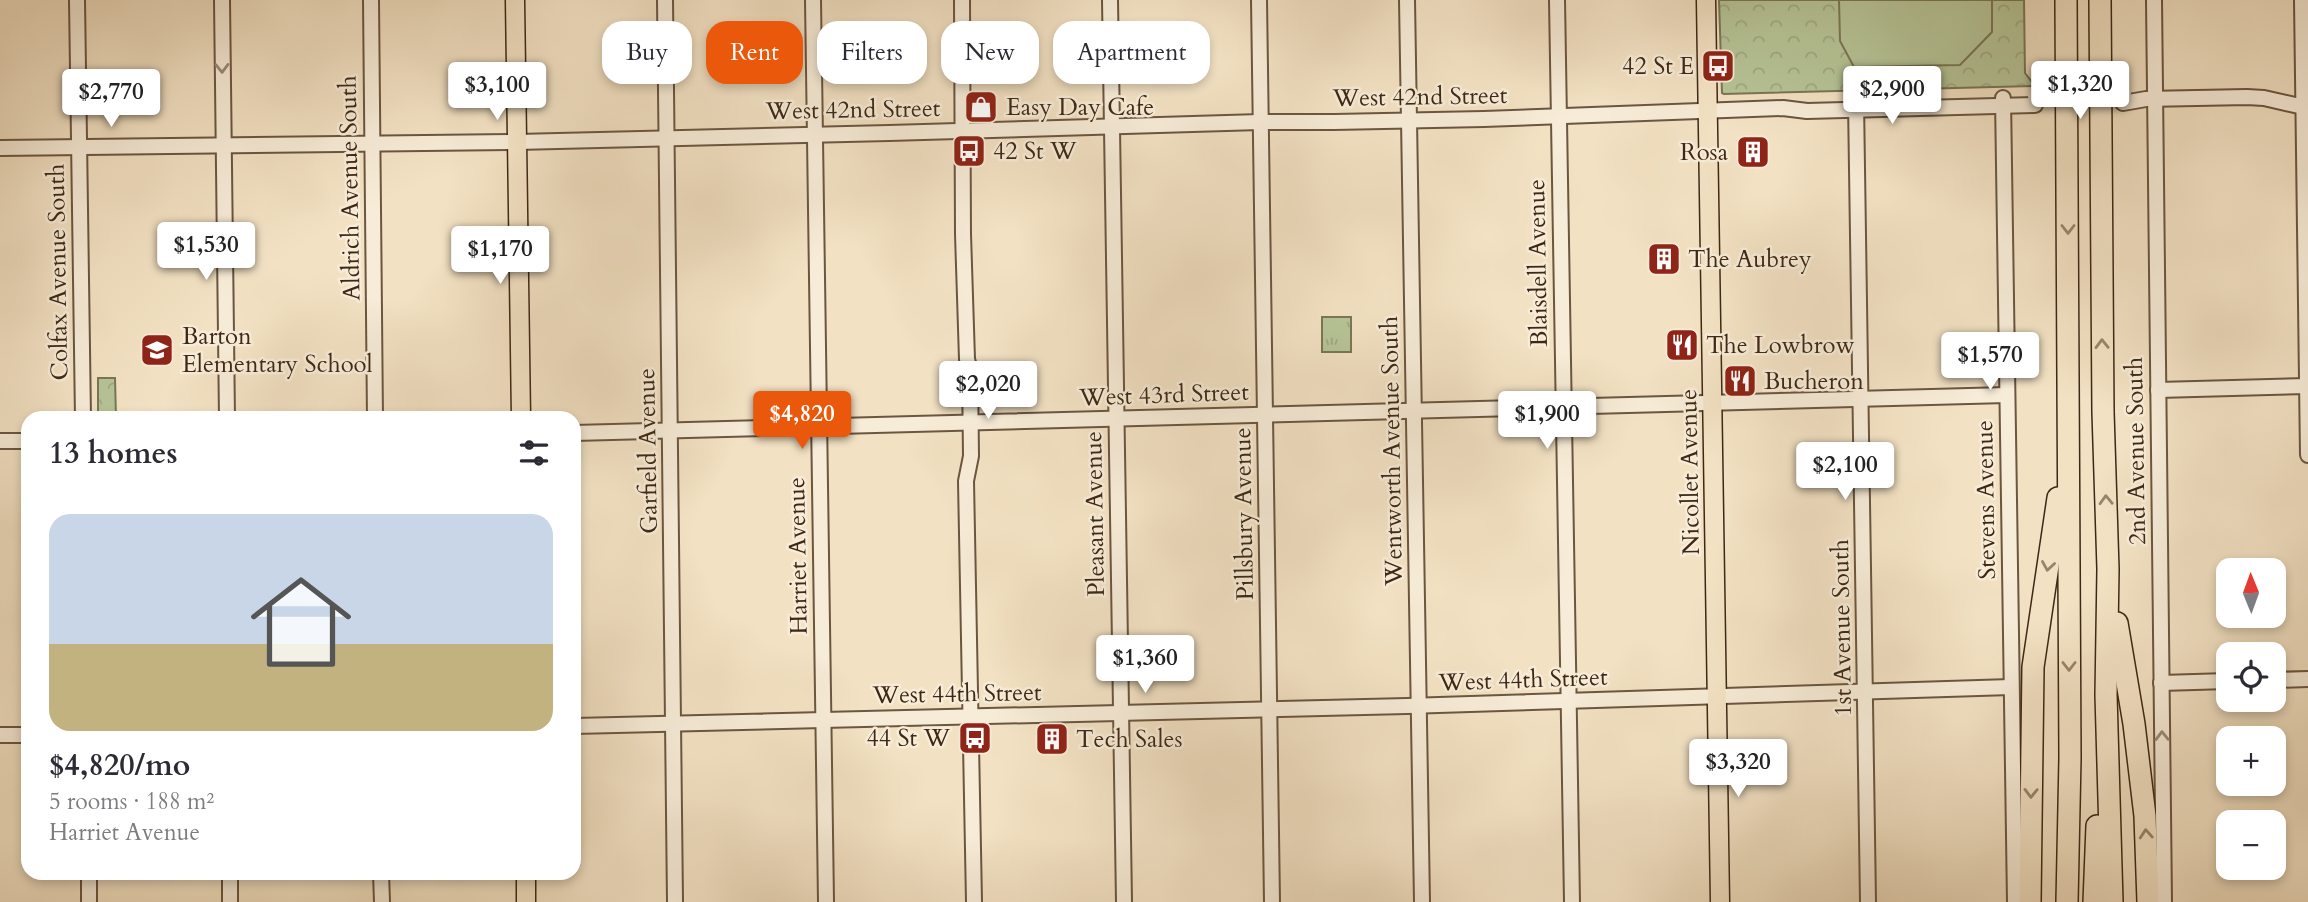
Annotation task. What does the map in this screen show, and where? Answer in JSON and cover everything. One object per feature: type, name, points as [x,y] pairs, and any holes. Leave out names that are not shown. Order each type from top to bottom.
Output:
[{"type":"highway","points":[[2066,0],[2070,758],[2067,902]]},
{"type":"highway","points":[[2094,902],[2106,695],[2108,569],[2103,399],[2100,0]]},
{"type":"highway","points":[[2029,902],[2033,667],[2069,426]]},
{"type":"highway","points":[[2108,569],[2136,736],[2146,828],[2148,902]]},
{"type":"highway","points":[[2106,695],[2112,902]]},
{"type":"highway","points":[[2070,758],[2082,822],[2082,902]]},
{"type":"main road","points":[[516,0],[521,411]]},
{"type":"main road","name":"Nicollet Avenue","points":[[1706,0],[1720,902]]},
{"type":"main road","points":[[526,880],[526,902]]},
{"type":"street","name":"Colfax Avenue South","points":[[77,0],[83,411]]},
{"type":"street","points":[[222,0],[227,411]]},
{"type":"street","name":"Aldrich Avenue South","points":[[371,0],[375,411]]},
{"type":"street","name":"Garfield Avenue","points":[[665,0],[676,902]]},
{"type":"street","name":"Harriet Avenue","points":[[813,0],[826,902]]},
{"type":"street","points":[[962,0],[967,359],[970,371],[966,423],[971,456],[966,481],[974,902]]},
{"type":"street","name":"Pleasant Avenue","points":[[1110,0],[1124,902]]},
{"type":"street","name":"Pillsbury Avenue","points":[[1259,0],[1272,902]]},
{"type":"street","name":"Wentworth Avenue South","points":[[1407,0],[1422,902]]},
{"type":"street","name":"Blaisdell Avenue","points":[[1556,0],[1572,902]]},
{"type":"street","name":"2nd Avenue South","points":[[2154,0],[2164,902]]},
{"type":"street","points":[[2302,0],[2308,455]]},
{"type":"street","name":"West 42nd Street","points":[[0,148],[517,142],[1260,122],[1408,121],[1783,107],[1807,110],[1856,105],[2035,100],[2247,97],[2305,107]]},
{"type":"street","name":"Stevens Avenue","points":[[2003,101],[2015,902]]},
{"type":"street","name":"1st Avenue South","points":[[1856,105],[1868,902]]},
{"type":"street","points":[[2158,390],[2308,386]]},
{"type":"street","name":"West 43rd Street","points":[[581,433],[2007,395]]},
{"type":"street","points":[[0,442],[21,441]]},
{"type":"street","points":[[2286,680],[2308,679]]},
{"type":"street","points":[[2161,683],[2216,681]]},
{"type":"street","name":"West 44th Street","points":[[581,726],[2011,687]]},
{"type":"street","points":[[0,735],[21,735]]},
{"type":"street","points":[[89,880],[89,902]]},
{"type":"street","points":[[230,880],[230,902]]},
{"type":"street","points":[[381,880],[382,902]]},
{"type":"green space","points":[[1719,0],[2024,0],[2025,73],[2035,86],[1724,94]]},
{"type":"green space","points":[[1839,0],[1992,0],[1992,32],[1960,65],[1854,67],[1840,41]]},
{"type":"green space","points":[[1322,317],[1351,317],[1351,352],[1322,352]]},
{"type":"green space","points":[[98,378],[115,378],[116,411],[98,411]]},
{"type":"place","name":"42 St E","points":[[1718,66]]},
{"type":"place","name":"Easy Day Cafe","points":[[981,107]]},
{"type":"place","name":"42 St W","points":[[969,151]]},
{"type":"place","name":"Rosa","points":[[1753,152]]},
{"type":"place","name":"The Aubrey","points":[[1664,259]]},
{"type":"place","name":"The Lowbrow","points":[[1682,345]]},
{"type":"place","name":"Barton Elementary School","points":[[157,350]]},
{"type":"place","name":"Bucheron","points":[[1740,381]]},
{"type":"place","name":"44 St W","points":[[975,738]]},
{"type":"place","name":"Tech Sales","points":[[1052,739]]}]
